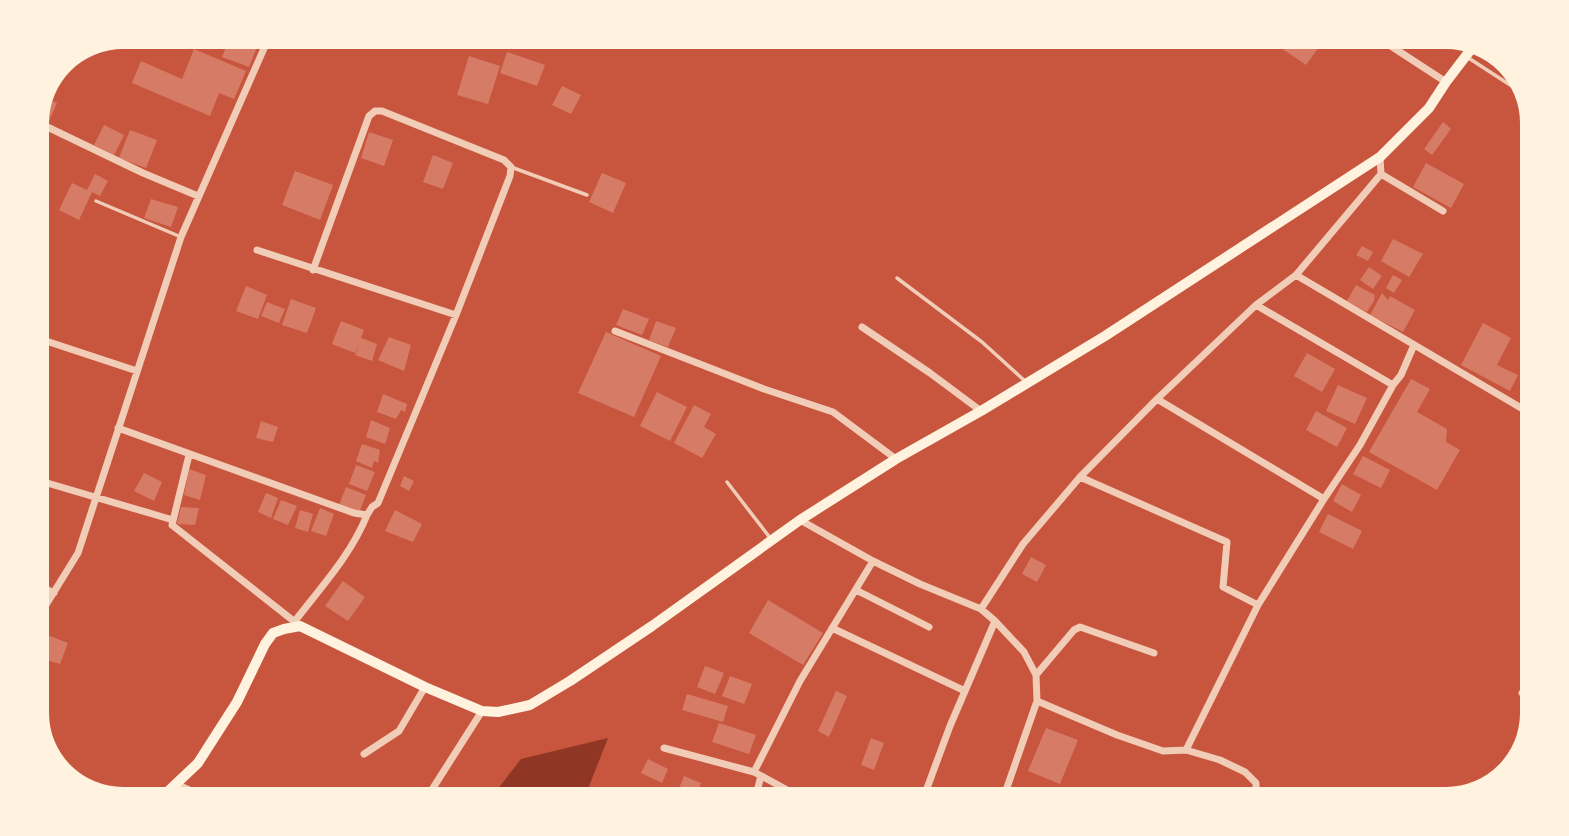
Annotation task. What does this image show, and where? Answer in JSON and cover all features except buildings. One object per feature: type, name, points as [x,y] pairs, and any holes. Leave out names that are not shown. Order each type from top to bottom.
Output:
[{"type":"main road","points":[[172,787],[198,763],[237,702],[273,633],[297,624],[425,687],[482,711],[498,712],[530,705],[652,626],[800,520],[896,459],[1105,336],[1380,157],[1429,108],[1468,53]]},
{"type":"street","points":[[49,601],[78,554],[181,237],[264,49]]},
{"type":"street","points":[[1397,49],[1446,82]]},
{"type":"street","points":[[189,455],[172,525],[297,624],[346,555],[367,515],[378,502],[456,315],[510,176],[511,167],[504,160],[382,111],[375,111],[369,116],[313,270]]},
{"type":"street","points":[[49,128],[198,196]]},
{"type":"street","points":[[981,610],[1023,544],[1080,477],[1256,305],[1296,275],[1381,174],[1380,157]]},
{"type":"street","points":[[1381,174],[1443,211]]},
{"type":"street","points":[[257,250],[456,315]]},
{"type":"street","points":[[1296,275],[1520,407]]},
{"type":"street","points":[[1256,305],[1393,385]]},
{"type":"street","points":[[862,327],[981,411]]},
{"type":"street","points":[[615,331],[764,390],[833,412],[896,459]]},
{"type":"street","points":[[49,342],[136,371]]},
{"type":"street","points":[[1186,750],[1258,605],[1360,445],[1393,385],[1401,376],[1414,345]]},
{"type":"street","points":[[1157,399],[1324,499]]},
{"type":"street","points":[[118,428],[354,513],[367,515]]},
{"type":"street","points":[[1080,477],[1227,542],[1223,587],[1258,605]]},
{"type":"street","points":[[49,483],[173,520]]},
{"type":"street","points":[[800,520],[919,584],[981,610],[1024,652],[1036,675],[1037,701],[1007,787]]},
{"type":"street","points":[[756,787],[757,774],[800,681],[873,561]]},
{"type":"street","points":[[856,590],[929,627]]},
{"type":"street","points":[[49,591],[54,593]]},
{"type":"street","points":[[927,787],[995,621]]},
{"type":"street","points":[[1036,675],[1074,630],[1080,627],[1154,653]]},
{"type":"street","points":[[832,628],[965,691]]},
{"type":"street","points":[[364,754],[399,731],[425,687]]},
{"type":"street","points":[[1037,701],[1163,751],[1186,750],[1220,760],[1245,772],[1256,783],[1256,787]]},
{"type":"street","points":[[434,787],[482,711]]},
{"type":"street","points":[[664,748],[757,774],[781,787]]},
{"type":"street","points":[[176,783],[184,787]]},
{"type":"lane","points":[[1465,57],[1509,85]]},
{"type":"lane","points":[[511,167],[587,195]]},
{"type":"lane","points":[[96,201],[181,237]]},
{"type":"lane","points":[[897,278],[982,342],[1028,383]]},
{"type":"lane","points":[[727,482],[772,540]]},
{"type":"shaded area","points":[[608,738],[589,787],[499,787],[521,759]]}]
